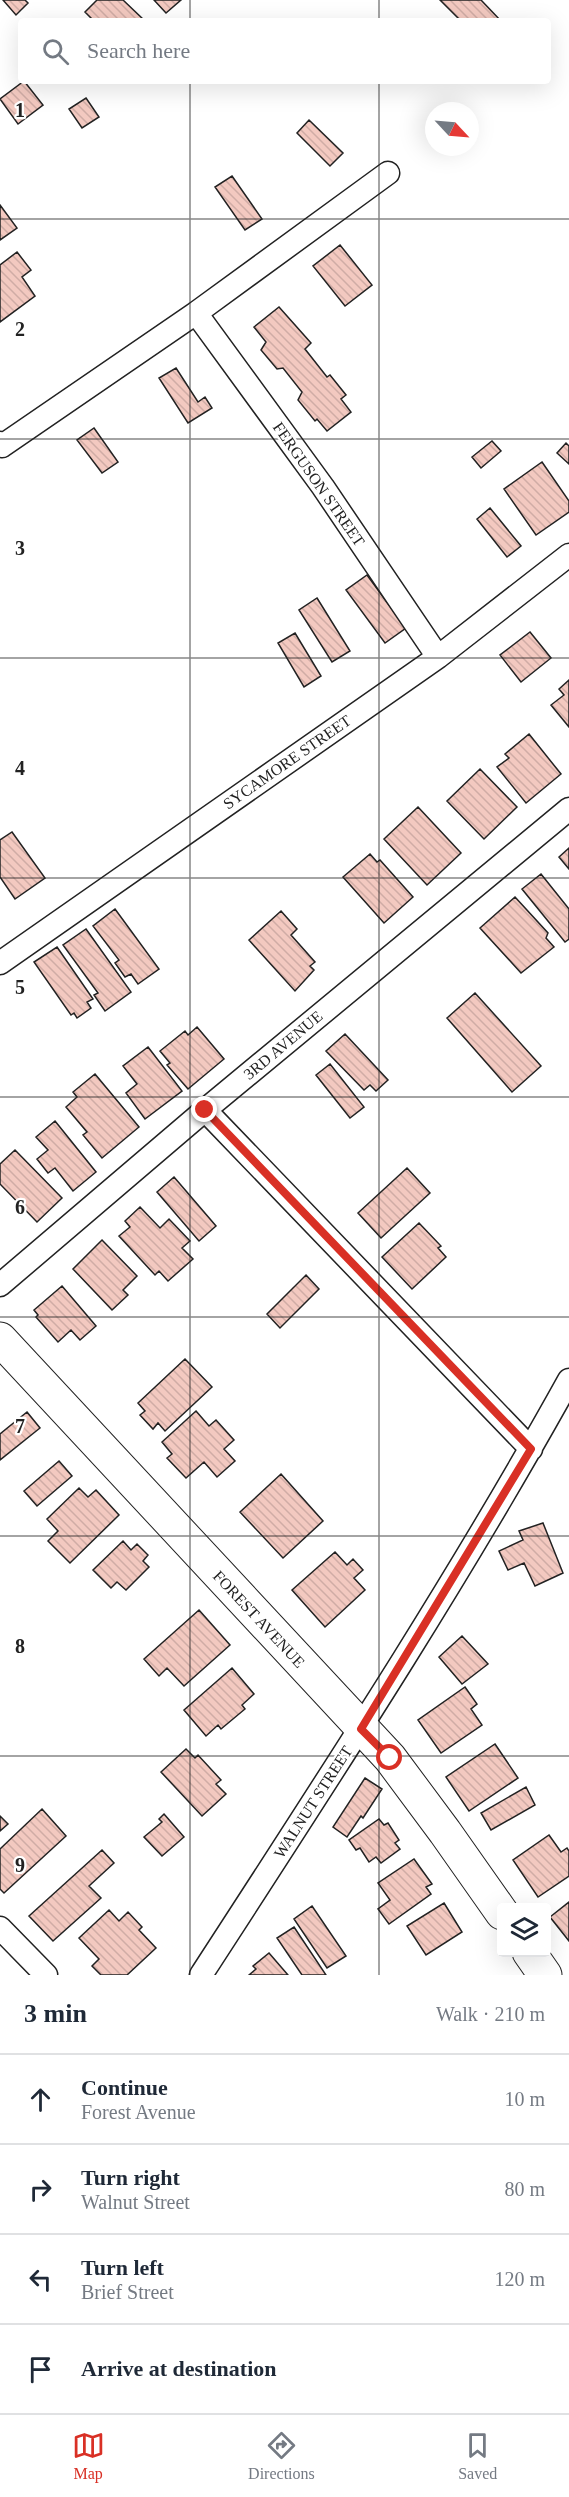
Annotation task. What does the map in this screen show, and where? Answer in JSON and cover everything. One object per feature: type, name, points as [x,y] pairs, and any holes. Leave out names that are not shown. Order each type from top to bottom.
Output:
[{"type":"street","points":[[1,444],[196,313],[388,173]]},
{"type":"street","name":"FERGUSON STREET","points":[[196,313],[323,487],[438,657]]},
{"type":"street","name":"SYCAMORE STREET","points":[[0,963],[438,657],[569,555]]},
{"type":"street","name":"3RD AVENUE","points":[[0,1285],[205,1110],[569,809]]},
{"type":"street","points":[[205,1110],[531,1449]]},
{"type":"street","name":"FOREST AVENUE","points":[[0,1339],[390,1758],[497,1906]]},
{"type":"street","name":"WALNUT STREET","points":[[201,1975],[361,1729],[531,1449],[569,1380]]},
{"type":"street","points":[[0,1928],[46,1975]]},
{"type":"street","points":[[532,1957],[545,1975]]},
{"type":"building","points":[[3,0],[25,0],[28,3],[16,15]]},
{"type":"building","points":[[97,0],[123,0],[142,18],[91,18],[85,12]]},
{"type":"building","points":[[154,0],[181,0],[166,13]]},
{"type":"building","points":[[440,0],[481,0],[498,18],[458,18]]},
{"type":"building","points":[[20,84],[26,84],[43,105],[18,124],[0,99]]},
{"type":"building","points":[[86,98],[99,117],[82,128],[69,109]]},
{"type":"building","points":[[309,120],[343,153],[330,166],[297,133]]},
{"type":"building","points":[[232,176],[262,219],[245,230],[215,187]]},
{"type":"building","points":[[0,205],[17,228],[0,240]]},
{"type":"building","points":[[340,245],[372,285],[345,306],[313,266]]},
{"type":"building","points":[[17,252],[31,270],[22,277],[35,296],[0,322],[0,265]]},
{"type":"building","points":[[279,307],[311,343],[305,349],[327,377],[330,375],[346,395],[341,399],[351,412],[327,431],[317,419],[315,421],[298,400],[302,392],[283,368],[277,369],[261,350],[266,342],[254,327]]},
{"type":"building","points":[[176,368],[198,402],[205,397],[212,408],[188,423],[159,378]]},
{"type":"building","points":[[94,428],[118,462],[102,473],[77,440]]},
{"type":"building","points":[[492,441],[501,451],[481,468],[472,457]]},
{"type":"building","points":[[566,443],[569,446],[569,464],[557,453]]},
{"type":"building","points":[[542,462],[569,501],[569,512],[536,535],[504,489]]},
{"type":"building","points":[[490,508],[521,546],[507,557],[477,519]]},
{"type":"building","points":[[367,575],[406,628],[385,643],[346,590]]},
{"type":"building","points":[[317,598],[350,651],[332,662],[299,610]]},
{"type":"building","points":[[530,632],[551,658],[521,682],[500,655]]},
{"type":"building","points":[[295,633],[321,676],[304,687],[278,643]]},
{"type":"building","points":[[569,680],[569,727],[551,705],[564,695],[559,689]]},
{"type":"building","points":[[529,734],[561,774],[526,803],[497,767],[509,758],[505,754]]},
{"type":"building","points":[[480,769],[517,807],[484,839],[447,801]]},
{"type":"building","points":[[418,807],[461,853],[427,885],[384,839]]},
{"type":"building","points":[[12,832],[45,878],[15,899],[0,877],[0,840]]},
{"type":"building","points":[[569,848],[569,869],[559,857]]},
{"type":"building","points":[[370,854],[377,862],[380,860],[413,897],[384,923],[343,877]]},
{"type":"building","points":[[541,874],[569,909],[569,939],[565,942],[522,889]]},
{"type":"building","points":[[515,897],[548,933],[546,938],[554,947],[521,973],[480,928]]},
{"type":"building","points":[[115,909],[159,969],[138,984],[131,974],[125,977],[115,963],[119,960],[93,926]]},
{"type":"building","points":[[281,911],[297,929],[291,935],[315,962],[310,966],[314,970],[295,991],[249,940]]},
{"type":"building","points":[[86,929],[131,992],[105,1011],[94,995],[98,993],[63,945]]},
{"type":"building","points":[[57,947],[93,999],[87,1002],[91,1008],[77,1018],[74,1013],[71,1015],[34,962]]},
{"type":"building","points":[[475,993],[541,1066],[512,1092],[447,1018]]},
{"type":"building","points":[[197,1027],[224,1059],[188,1089],[167,1065],[170,1063],[160,1051],[185,1031],[188,1035]]},
{"type":"building","points":[[345,1034],[388,1080],[376,1091],[370,1085],[364,1090],[326,1051]]},
{"type":"building","points":[[148,1047],[182,1091],[145,1119],[126,1093],[137,1084],[123,1066]]},
{"type":"building","points":[[330,1064],[364,1107],[350,1118],[316,1075]]},
{"type":"building","points":[[95,1074],[139,1127],[102,1158],[83,1135],[87,1132],[66,1107],[77,1097],[73,1092]]},
{"type":"building","points":[[55,1121],[96,1172],[73,1191],[55,1168],[48,1173],[37,1159],[48,1150],[36,1137]]},
{"type":"building","points":[[15,1150],[62,1198],[37,1222],[0,1184],[0,1164]]},
{"type":"building","points":[[407,1168],[430,1193],[381,1238],[358,1213]]},
{"type":"building","points":[[174,1177],[216,1226],[199,1241],[157,1192]]},
{"type":"building","points":[[140,1207],[160,1228],[169,1219],[190,1241],[182,1248],[193,1259],[168,1281],[159,1271],[155,1275],[119,1236],[130,1227],[125,1221]]},
{"type":"building","points":[[419,1223],[441,1246],[438,1248],[446,1257],[412,1289],[382,1257]]},
{"type":"building","points":[[102,1240],[137,1276],[123,1290],[128,1295],[112,1310],[73,1269]]},
{"type":"building","points":[[306,1275],[319,1289],[280,1328],[267,1314]]},
{"type":"building","points":[[62,1286],[96,1326],[80,1340],[71,1330],[58,1342],[36,1317],[38,1315],[34,1310]]},
{"type":"building","points":[[185,1359],[212,1387],[165,1431],[158,1423],[153,1429],[140,1415],[145,1411],[138,1403]]},
{"type":"building","points":[[196,1411],[209,1426],[216,1420],[234,1440],[224,1449],[235,1461],[217,1477],[204,1462],[186,1478],[167,1458],[172,1454],[162,1442]]},
{"type":"building","points":[[27,1412],[40,1428],[0,1460],[0,1434]]},
{"type":"building","points":[[59,1461],[72,1476],[37,1506],[24,1491]]},
{"type":"building","points":[[281,1474],[323,1521],[283,1558],[240,1512]]},
{"type":"building","points":[[79,1488],[88,1497],[96,1490],[119,1515],[70,1563],[48,1541],[58,1531],[47,1519]]},
{"type":"building","points":[[543,1523],[563,1573],[535,1586],[524,1563],[508,1570],[499,1551],[523,1540],[519,1531]]},
{"type":"building","points":[[123,1541],[131,1550],[137,1544],[148,1555],[143,1561],[149,1567],[126,1590],[117,1582],[111,1588],[93,1570]]},
{"type":"building","points":[[335,1552],[347,1565],[353,1559],[363,1570],[354,1578],[365,1590],[325,1627],[292,1590]]},
{"type":"building","points":[[199,1610],[230,1645],[184,1686],[167,1668],[159,1676],[144,1659]]},
{"type":"building","points":[[462,1636],[488,1664],[462,1684],[439,1657]]},
{"type":"building","points":[[232,1668],[254,1694],[242,1705],[245,1709],[221,1729],[218,1725],[206,1736],[184,1710]]},
{"type":"building","points":[[465,1687],[477,1704],[471,1709],[482,1725],[441,1753],[418,1720]]},
{"type":"building","points":[[495,1744],[518,1778],[469,1811],[446,1777]]},
{"type":"building","points":[[186,1749],[195,1758],[198,1755],[221,1780],[216,1784],[226,1794],[202,1816],[161,1772]]},
{"type":"building","points":[[365,1778],[382,1789],[347,1837],[333,1827]]},
{"type":"building","points":[[526,1787],[535,1805],[491,1830],[481,1813]]},
{"type":"building","points":[[42,1809],[66,1836],[4,1893],[0,1889],[0,1849]]},
{"type":"building","points":[[164,1814],[184,1837],[162,1856],[144,1837],[162,1822],[159,1819]]},
{"type":"building","points":[[0,1816],[8,1824],[0,1831]]},
{"type":"building","points":[[379,1819],[384,1825],[388,1823],[399,1840],[395,1843],[400,1849],[381,1863],[376,1857],[369,1862],[360,1848],[356,1850],[349,1840]]},
{"type":"building","points":[[549,1835],[561,1852],[567,1848],[569,1851],[569,1876],[538,1897],[513,1860]]},
{"type":"building","points":[[102,1850],[114,1863],[89,1886],[101,1898],[53,1941],[29,1916]]},
{"type":"building","points":[[414,1859],[432,1884],[426,1887],[431,1894],[389,1924],[378,1909],[390,1900],[378,1883]]},
{"type":"building","points":[[569,1902],[569,1941],[551,1918]]},
{"type":"building","points":[[444,1903],[462,1932],[426,1955],[407,1926]]},
{"type":"building","points":[[312,1906],[346,1956],[327,1968],[294,1919]]},
{"type":"building","points":[[109,1910],[119,1921],[128,1912],[142,1927],[139,1930],[156,1948],[127,1975],[101,1975],[92,1966],[99,1959],[79,1938]]},
{"type":"building","points":[[294,1927],[326,1975],[302,1975],[277,1938]]},
{"type":"building","points":[[269,1953],[288,1975],[249,1975],[256,1969],[253,1966]]},
{"type":"route","points":[[205,1110],[531,1449],[361,1729],[390,1758]]}]
